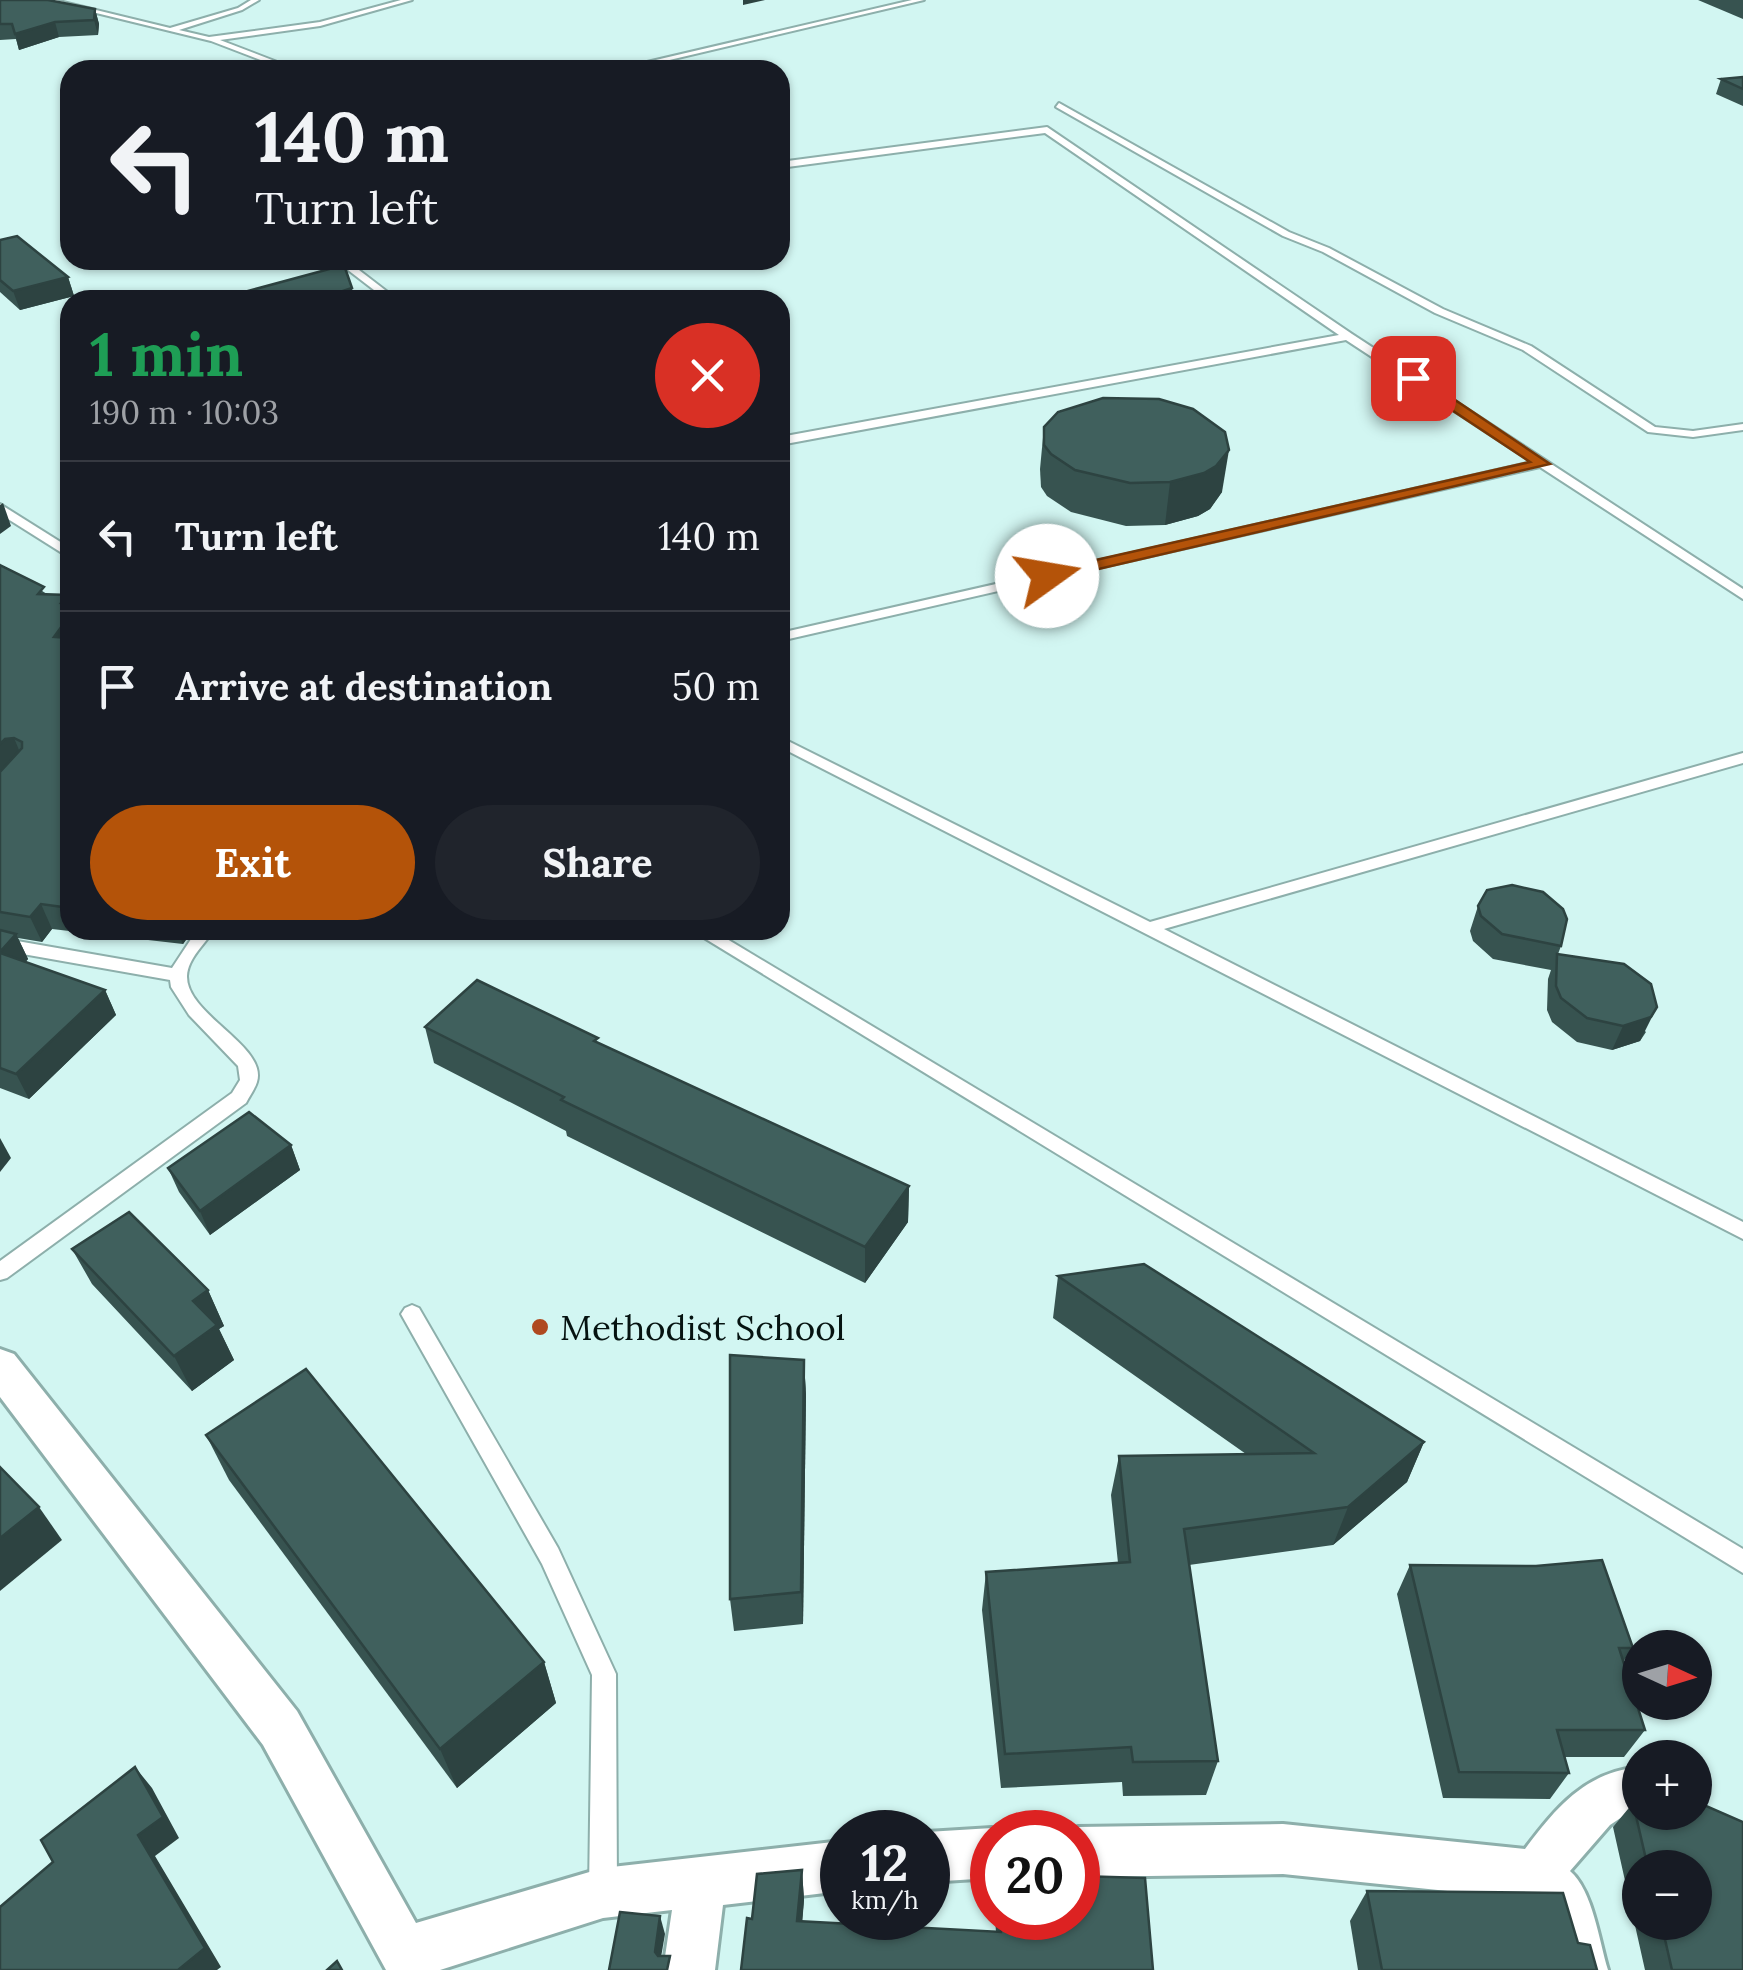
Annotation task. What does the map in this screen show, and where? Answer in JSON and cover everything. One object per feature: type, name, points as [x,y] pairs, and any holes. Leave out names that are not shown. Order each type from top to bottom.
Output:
[{"type":"street","points":[[0,1366],[280,1728],[409,1961],[603,1893],[820,1868]]},
{"type":"street","points":[[1536,1875],[1590,1807],[1622,1791]]},
{"type":"street","points":[[1100,1852],[1283,1849],[1536,1875],[1560,1896],[1582,1970]]},
{"type":"street","points":[[690,1970],[700,1882]]},
{"type":"lane","points":[[46,0],[209,38],[267,60]]},
{"type":"lane","points":[[167,31],[220,16],[256,0]]},
{"type":"lane","points":[[209,38],[320,24],[409,0]]},
{"type":"lane","points":[[660,60],[921,0]]},
{"type":"lane","points":[[1059,105],[1286,234],[1326,250],[1439,311],[1527,348],[1652,430],[1693,434],[1743,427]]},
{"type":"lane","points":[[790,164],[1047,130],[1348,336],[1743,595]]},
{"type":"lane","points":[[353,270],[380,290]]},
{"type":"lane","points":[[790,439],[1348,336]]},
{"type":"lane","points":[[790,635],[1543,464]]},
{"type":"lane","points":[[0,508],[60,547]]},
{"type":"lane","points":[[790,746],[1743,1230]]},
{"type":"lane","points":[[1150,928],[1743,758]]},
{"type":"lane","points":[[0,1272],[239,1098],[249,1080],[247,1064],[179,992],[178,975],[198,940]]},
{"type":"lane","points":[[716,940],[1743,1562]]},
{"type":"lane","points":[[0,944],[178,975]]},
{"type":"lane","points":[[412,1314],[550,1556],[604,1674],[603,1893]]},
{"type":"building","points":[[0,0],[48,0],[95,9],[94,20],[55,22],[15,34],[12,24],[0,24]]},
{"type":"building","points":[[1743,77],[1743,89],[1721,79]]},
{"type":"building","points":[[17,236],[68,277],[13,291],[0,280],[0,240]]},
{"type":"building","points":[[326,270],[346,270],[352,288],[346,290],[252,290]]},
{"type":"building","points":[[1103,398],[1159,399],[1193,409],[1225,432],[1229,450],[1204,473],[1170,482],[1130,483],[1075,470],[1044,445],[1044,427],[1058,412]]},
{"type":"building","points":[[0,565],[44,587],[38,594],[60,595],[60,629],[54,637],[60,637],[60,907],[41,904],[30,917],[0,912],[0,772],[22,748],[22,742],[14,738],[0,744]]},
{"type":"building","points":[[1512,885],[1543,892],[1563,909],[1567,919],[1561,946],[1502,934],[1481,916],[1478,906],[1487,890]]},
{"type":"building","points":[[0,930],[16,934],[0,952]]},
{"type":"building","points":[[0,953],[105,990],[16,1074],[0,1068]]},
{"type":"building","points":[[1557,954],[1624,964],[1651,984],[1657,1007],[1651,1017],[1623,1026],[1587,1018],[1561,998],[1556,986]]},
{"type":"building","points":[[477,980],[598,1038],[594,1041],[909,1186],[865,1247],[561,1100],[564,1097],[425,1027]]},
{"type":"building","points":[[249,1112],[291,1145],[200,1211],[168,1168]]},
{"type":"building","points":[[129,1212],[208,1290],[193,1301],[217,1325],[174,1356],[72,1249]]},
{"type":"building","points":[[1144,1264],[1424,1442],[1348,1507],[1184,1529],[1218,1761],[1133,1762],[1131,1747],[1005,1754],[986,1572],[1130,1562],[1119,1456],[1314,1453],[1058,1276]]},
{"type":"building","points":[[730,1355],[804,1360],[801,1592],[730,1599]]},
{"type":"building","points":[[306,1369],[544,1662],[440,1749],[206,1435]]},
{"type":"building","points":[[0,1467],[39,1507],[0,1538]]},
{"type":"building","points":[[1602,1560],[1627,1630],[1622,1630],[1619,1648],[1622,1720],[1642,1720],[1645,1730],[1557,1730],[1569,1773],[1459,1772],[1410,1565],[1536,1566]]},
{"type":"building","points":[[135,1767],[163,1817],[138,1835],[205,1948],[178,1970],[0,1970],[0,1907],[53,1862],[41,1840]]},
{"type":"building","points":[[1712,1809],[1743,1822],[1743,1970],[1672,1970],[1665,1940],[1712,1940],[1712,1850],[1644,1850],[1639,1830],[1712,1830]]},
{"type":"building","points":[[802,1870],[797,1921],[820,1922],[820,1940],[950,1940],[950,1929],[970,1930],[970,1940],[1100,1940],[1100,1877],[1145,1878],[1153,1970],[741,1970],[757,1874]]},
{"type":"building","points":[[1367,1891],[1563,1893],[1578,1943],[1590,1945],[1597,1970],[1382,1970]]},
{"type":"building","points":[[620,1912],[660,1916],[655,1952],[658,1956],[670,1956],[667,1970],[609,1970]]},
{"type":"building","points":[[337,1961],[342,1970],[327,1970]]},
{"type":"place","name":"Methodist School","points":[[540,1327]]},
{"type":"route","points":[[1047,576],[1543,464],[1413,378]]}]
